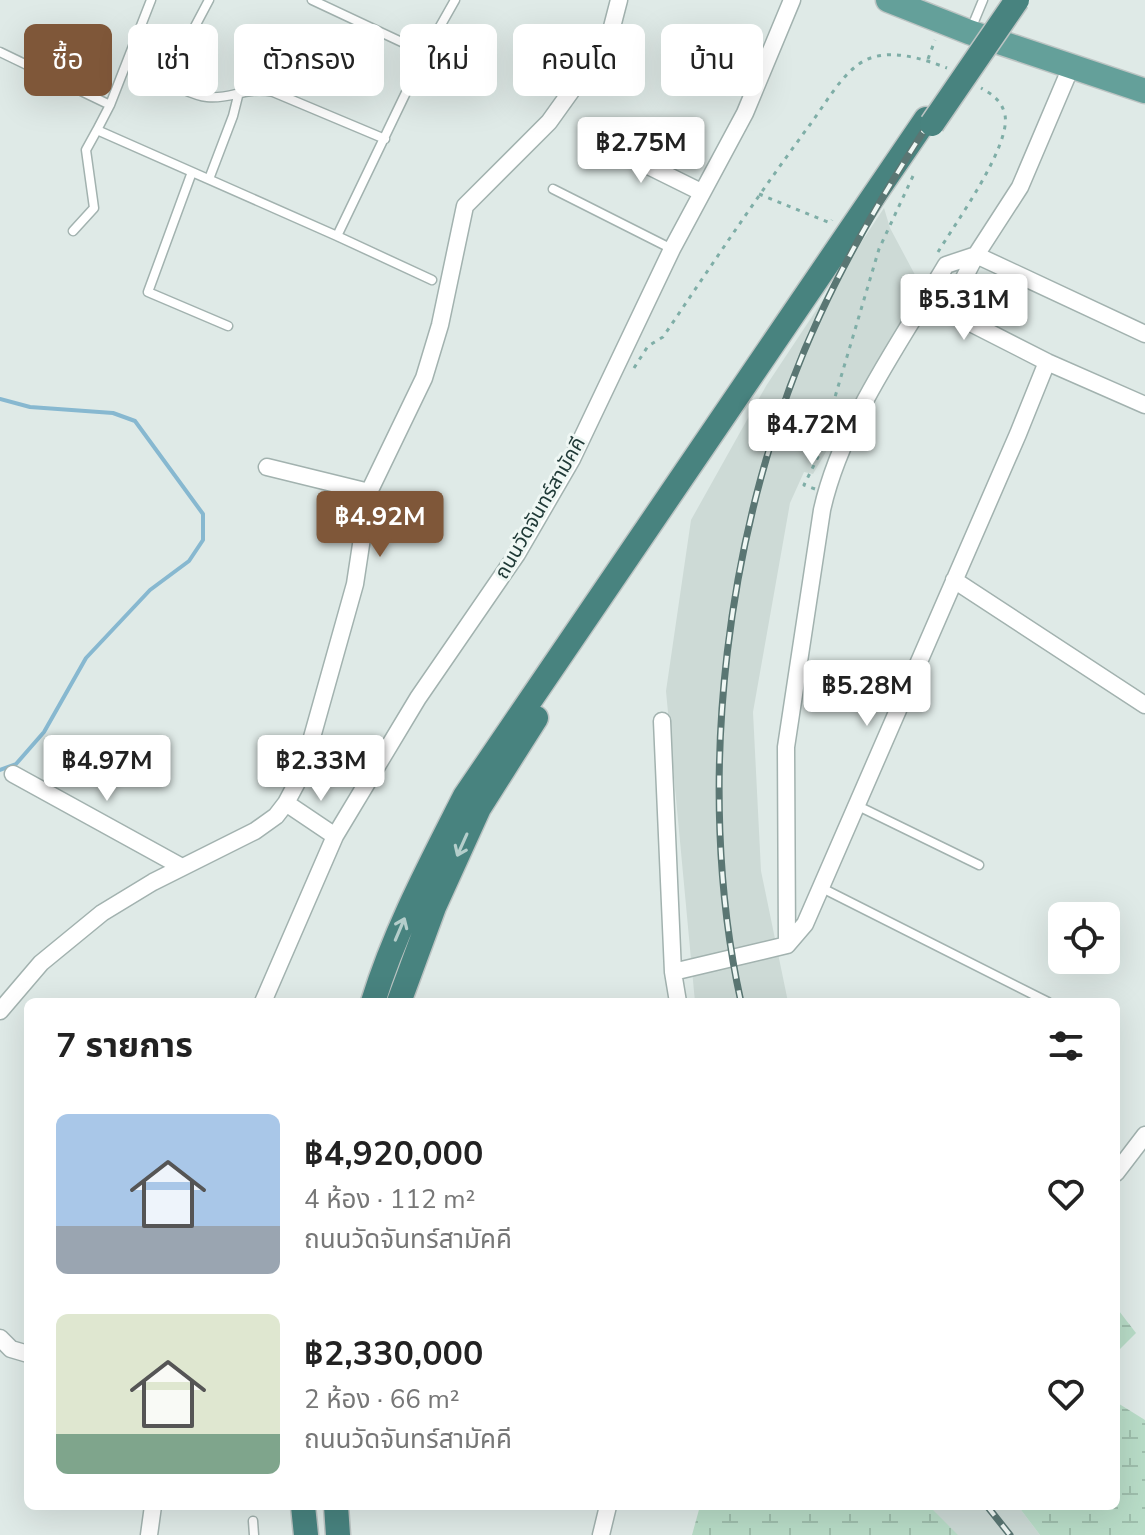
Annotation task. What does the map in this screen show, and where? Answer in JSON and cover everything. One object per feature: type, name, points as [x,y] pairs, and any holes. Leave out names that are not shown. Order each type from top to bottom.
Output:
[{"type":"highway","points":[[400,998],[434,907],[479,808],[640,557],[1007,0]]},
{"type":"highway","points":[[374,998],[415,895],[465,796],[929,122],[1017,0]]},
{"type":"highway","points":[[303,1510],[306,1535]]},
{"type":"highway","points":[[336,1510],[338,1535]]},
{"type":"main road","points":[[889,0],[969,32],[1145,91]]},
{"type":"street","points":[[0,1011],[41,963],[90,923],[182,867],[255,831],[276,816],[286,803],[302,773],[355,584],[369,492],[424,378],[449,288],[465,206],[549,122],[597,55],[612,27],[619,0]]},
{"type":"street","name":"ถนนวัดจันทร์สามัคคี","points":[[265,998],[335,836],[418,698],[525,541],[572,459],[672,249],[745,113],[792,0]]},
{"type":"street","points":[[1071,67],[1020,187],[976,255],[947,311],[1047,362],[1145,405]]},
{"type":"street","points":[[598,141],[701,192]]},
{"type":"street","points":[[787,945],[786,747],[826,492],[830,476],[876,382],[946,265],[976,255],[1145,334]]},
{"type":"street","points":[[673,972],[787,945],[805,924],[1047,362]]},
{"type":"street","points":[[267,467],[369,492]]},
{"type":"street","points":[[954,580],[1145,705]]},
{"type":"street","points":[[662,721],[673,972],[677,998]]},
{"type":"street","points":[[13,774],[182,867]]},
{"type":"street","points":[[286,803],[335,836]]},
{"type":"street","points":[[1120,1168],[1145,1135]]},
{"type":"street","points":[[0,1338],[11,1349],[24,1353]]},
{"type":"street","points":[[149,1535],[152,1510]]},
{"type":"street","points":[[601,1535],[607,1510]]},
{"type":"lane","points":[[73,231],[94,208],[86,150],[110,105],[151,0]]},
{"type":"lane","points":[[196,24],[209,0]]},
{"type":"lane","points":[[312,0],[400,41]]},
{"type":"lane","points":[[441,24],[455,0]]},
{"type":"lane","points":[[969,32],[983,0]]},
{"type":"lane","points":[[0,52],[110,105]]},
{"type":"lane","points":[[203,96],[222,97],[234,93]]},
{"type":"lane","points":[[209,179],[238,96]]},
{"type":"lane","points":[[283,96],[385,139]]},
{"type":"lane","points":[[337,236],[405,96]]},
{"type":"lane","points":[[97,130],[432,280]]},
{"type":"lane","points":[[192,172],[148,292],[228,326]]},
{"type":"lane","points":[[553,189],[672,249]]},
{"type":"lane","points":[[855,805],[979,865]]},
{"type":"lane","points":[[820,887],[1040,998]]},
{"type":"lane","points":[[253,1521],[254,1535]]},
{"type":"path","points":[[927,61],[931,51]]},
{"type":"path","points":[[632,372],[648,346],[663,337],[759,194],[843,81],[860,63],[885,54],[948,68]]},
{"type":"path","points":[[931,264],[995,157],[1004,136],[1005,115],[996,96],[972,82]]},
{"type":"path","points":[[819,452],[879,249],[916,169]]},
{"type":"path","points":[[759,194],[830,223],[840,211]]},
{"type":"path","points":[[826,492],[804,485],[835,425]]},
{"type":"shaded area","points":[[884,208],[890,228],[922,288],[813,474],[804,472],[790,503],[753,712],[761,871],[787,998],[695,998],[666,691],[691,520],[766,386]]},
{"type":"shaded area","points":[[910,1510],[1021,1510],[1040,1535],[929,1535]]},
{"type":"green space","points":[[1120,1312],[1136,1333],[1120,1349]]},
{"type":"green space","points":[[1120,1404],[1145,1420],[1145,1535],[1040,1535],[1021,1510],[1120,1510]]},
{"type":"green space","points":[[699,1510],[933,1510],[958,1535],[692,1535]]},
{"type":"waterway","points":[[0,399],[30,407],[113,413],[135,421],[203,514],[203,540],[189,561],[150,590],[86,658],[44,732],[16,764],[0,770]]},
{"type":"railway","points":[[740,998],[727,918],[720,831],[720,742],[727,652],[741,563],[761,477],[788,393],[840,273],[909,154],[1012,0]]},
{"type":"railway","points":[[990,1510],[1010,1535]]}]
